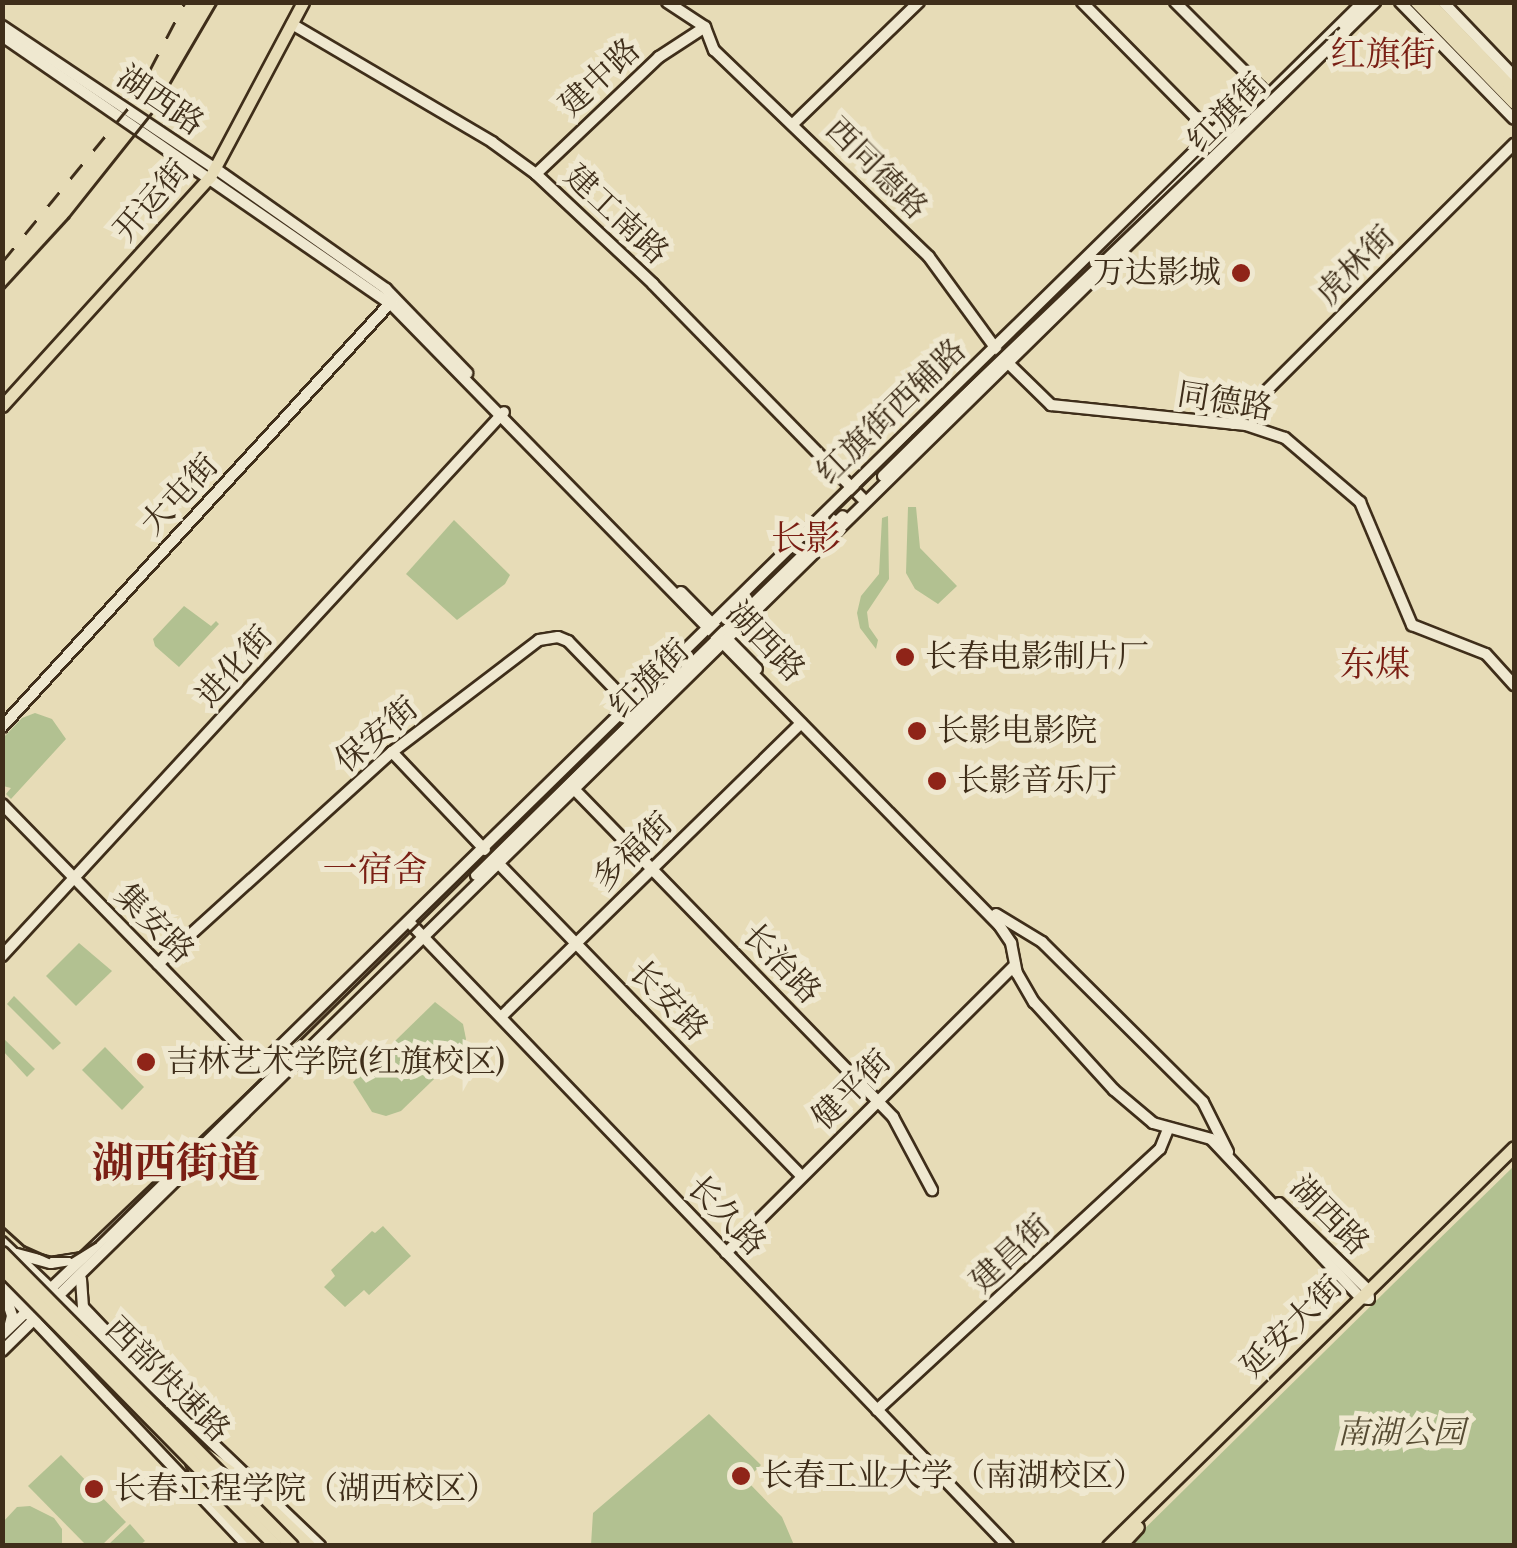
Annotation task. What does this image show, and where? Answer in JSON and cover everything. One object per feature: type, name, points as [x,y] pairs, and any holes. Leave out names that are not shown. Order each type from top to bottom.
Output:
[{"type":"highway","name":"西部快速路","points":[[5,1256],[19,1285],[292,1546]]},
{"type":"highway","name":"西部快速路","points":[[5,1256],[276,1546]]},
{"type":"highway","points":[[196,1456],[204,1488],[258,1546]]},
{"type":"highway","points":[[196,1456],[241,1480],[309,1546]]},
{"type":"main road","name":"开运街","points":[[2,406],[213,172],[303,2]]},
{"type":"main road","points":[[1416,2],[1514,103]]},
{"type":"main road","points":[[1429,2],[1514,90]]},
{"type":"main road","name":"延安大街","points":[[1120,1546],[1514,1147]]},
{"type":"main road","name":"延安大街","points":[[1108,1546],[1514,1156]]},
{"type":"street","points":[[667,2],[706,27]]},
{"type":"street","points":[[794,123],[919,2]]},
{"type":"street","points":[[1082,2],[1221,144]]},
{"type":"street","points":[[1176,2],[1269,96]]},
{"type":"street","name":"红旗街","points":[[718,634],[1375,2]]},
{"type":"street","points":[[1400,2],[1514,119]]},
{"type":"street","points":[[1442,2],[1514,76]]},
{"type":"street","name":"红旗街","points":[[54,1295],[81,1277],[496,860],[574,789],[718,634],[1006,360],[1360,4]]},
{"type":"street","name":"建工南路","points":[[292,24],[492,142],[536,174],[653,284],[862,498]]},
{"type":"street","name":"湖西路","points":[[2,26],[392,301],[998,916],[1042,942],[1203,1102],[1227,1150],[1366,1296]]},
{"type":"street","name":"西同德路","points":[[706,27],[714,50],[928,256],[1006,360]]},
{"type":"street","name":"建中路","points":[[536,174],[640,72],[706,27]]},
{"type":"street","name":"湖西路","points":[[2,36],[213,172]]},
{"type":"street","name":"红旗街西辅路","points":[[260,1067],[483,848],[718,634],[851,486],[1260,87]]},
{"type":"street","name":"虎林街","points":[[1233,424],[1514,144]]},
{"type":"street","name":"大屯街","points":[[2,727],[392,301]]},
{"type":"street","name":"同德路","points":[[1006,360],[1051,405],[1233,424],[1260,428],[1284,438],[1352,494],[1365,511],[1412,625],[1486,654],[1514,685]]},
{"type":"street","name":"进化街","points":[[2,956],[502,414]]},
{"type":"street","name":"湖西路","points":[[718,634],[998,925],[1011,943],[1015,965],[1034,1002],[1114,1090],[1139,1114],[1168,1128],[1211,1140],[1366,1296]]},
{"type":"street","name":"保安街","points":[[158,964],[392,752],[539,640],[549,637],[568,642],[634,708]]},
{"type":"street","name":"红旗街","points":[[496,860],[634,708]]},
{"type":"street","name":"多福街","points":[[501,1017],[801,723]]},
{"type":"street","name":"长安路","points":[[392,752],[801,1176]]},
{"type":"street","name":"长治路","points":[[574,789],[878,1100],[905,1134],[932,1190]]},
{"type":"street","name":"集安路","points":[[2,804],[271,1078]]},
{"type":"street","name":"长久路","points":[[409,922],[1008,1546]]},
{"type":"street","name":"红旗街","points":[[2,1351],[89,1256],[420,936]]},
{"type":"street","name":"健平街","points":[[726,1252],[1015,965]]},
{"type":"street","name":"建昌街","points":[[877,1410],[1160,1149],[1168,1128]]},
{"type":"street","points":[[5,1256],[51,1263],[89,1256]]},
{"type":"street","points":[[5,1256],[54,1295],[320,1546]]},
{"type":"street","points":[[81,1277],[83,1307],[145,1371],[155,1390]]},
{"type":"street","points":[[2,1287],[248,1546]]},
{"type":"street","points":[[2,1287],[11,1308],[6,1332]]},
{"type":"street","name":"红旗街","points":[[6,1332],[30,1317]]},
{"type":"green space","points":[[908,507],[916,507],[920,548],[957,586],[938,604],[915,589],[906,573]]},
{"type":"green space","points":[[888,516],[889,579],[867,612],[869,627],[878,640],[876,649],[860,628],[857,613],[861,596],[879,574],[882,518]]},
{"type":"green space","points":[[454,520],[510,575],[505,584],[457,620],[406,574]]},
{"type":"green space","points":[[184,606],[211,626],[216,621],[219,624],[179,667],[155,646],[153,639]]},
{"type":"green space","points":[[35,713],[52,719],[66,739],[11,799],[6,794],[11,788],[3,786],[3,738],[22,718]]},
{"type":"green space","points":[[79,943],[112,971],[76,1006],[46,976]]},
{"type":"green space","points":[[14,996],[61,1043],[53,1050],[7,1004]]},
{"type":"green space","points":[[435,1002],[463,1024],[466,1039],[461,1053],[401,1111],[386,1116],[372,1112],[353,1082]]},
{"type":"green space","points":[[2,1037],[35,1069],[27,1077],[3,1051]]},
{"type":"green space","points":[[105,1047],[144,1087],[122,1110],[82,1070]]},
{"type":"green space","name":"南湖公园","points":[[1514,1166],[1514,1545],[1127,1546],[1389,1288]]},
{"type":"green space","points":[[383,1226],[411,1256],[369,1295],[364,1290],[345,1307],[324,1287],[335,1276],[331,1270],[372,1231],[375,1233]]},
{"type":"green space","points":[[709,1414],[761,1465],[746,1480],[782,1517],[794,1545],[591,1545],[593,1513]]},
{"type":"green space","points":[[61,1455],[126,1522],[102,1545],[86,1545],[28,1486]]},
{"type":"green space","points":[[30,1506],[54,1518],[62,1529],[62,1545],[3,1545],[3,1522],[17,1507]]},
{"type":"green space","points":[[130,1524],[145,1541],[140,1545],[108,1545]]},
{"type":"tram line","points":[[2,290],[68,218],[154,110],[217,2]]},
{"type":"tram line","points":[[2,1226],[24,1246],[49,1257],[71,1257],[95,1242],[912,436],[1338,28]]},
{"type":"railway","points":[[2,262],[133,102],[185,2]]},
{"type":"place","name":"万达影城","points":[[1241,273]]},
{"type":"place","name":"长春电影制片厂","points":[[905,657]]},
{"type":"place","name":"长影电影院","points":[[917,731]]},
{"type":"place","name":"长影音乐厅","points":[[937,781]]},
{"type":"place","name":"吉林艺术学院(红旗校区)","points":[[146,1062]]},
{"type":"place","name":"长春工业大学（南湖校区）","points":[[741,1476]]},
{"type":"place","name":"长春工程学院（湖西校区）","points":[[94,1489]]},
{"type":"district","name":"红旗街","points":[[1383,56]]},
{"type":"district","name":"长影","points":[[806,540]]},
{"type":"district","name":"东煤","points":[[1375,666]]},
{"type":"district","name":"一宿舍","points":[[375,871]]},
{"type":"district","name":"湖西街道","points":[[176,1165]]}]
